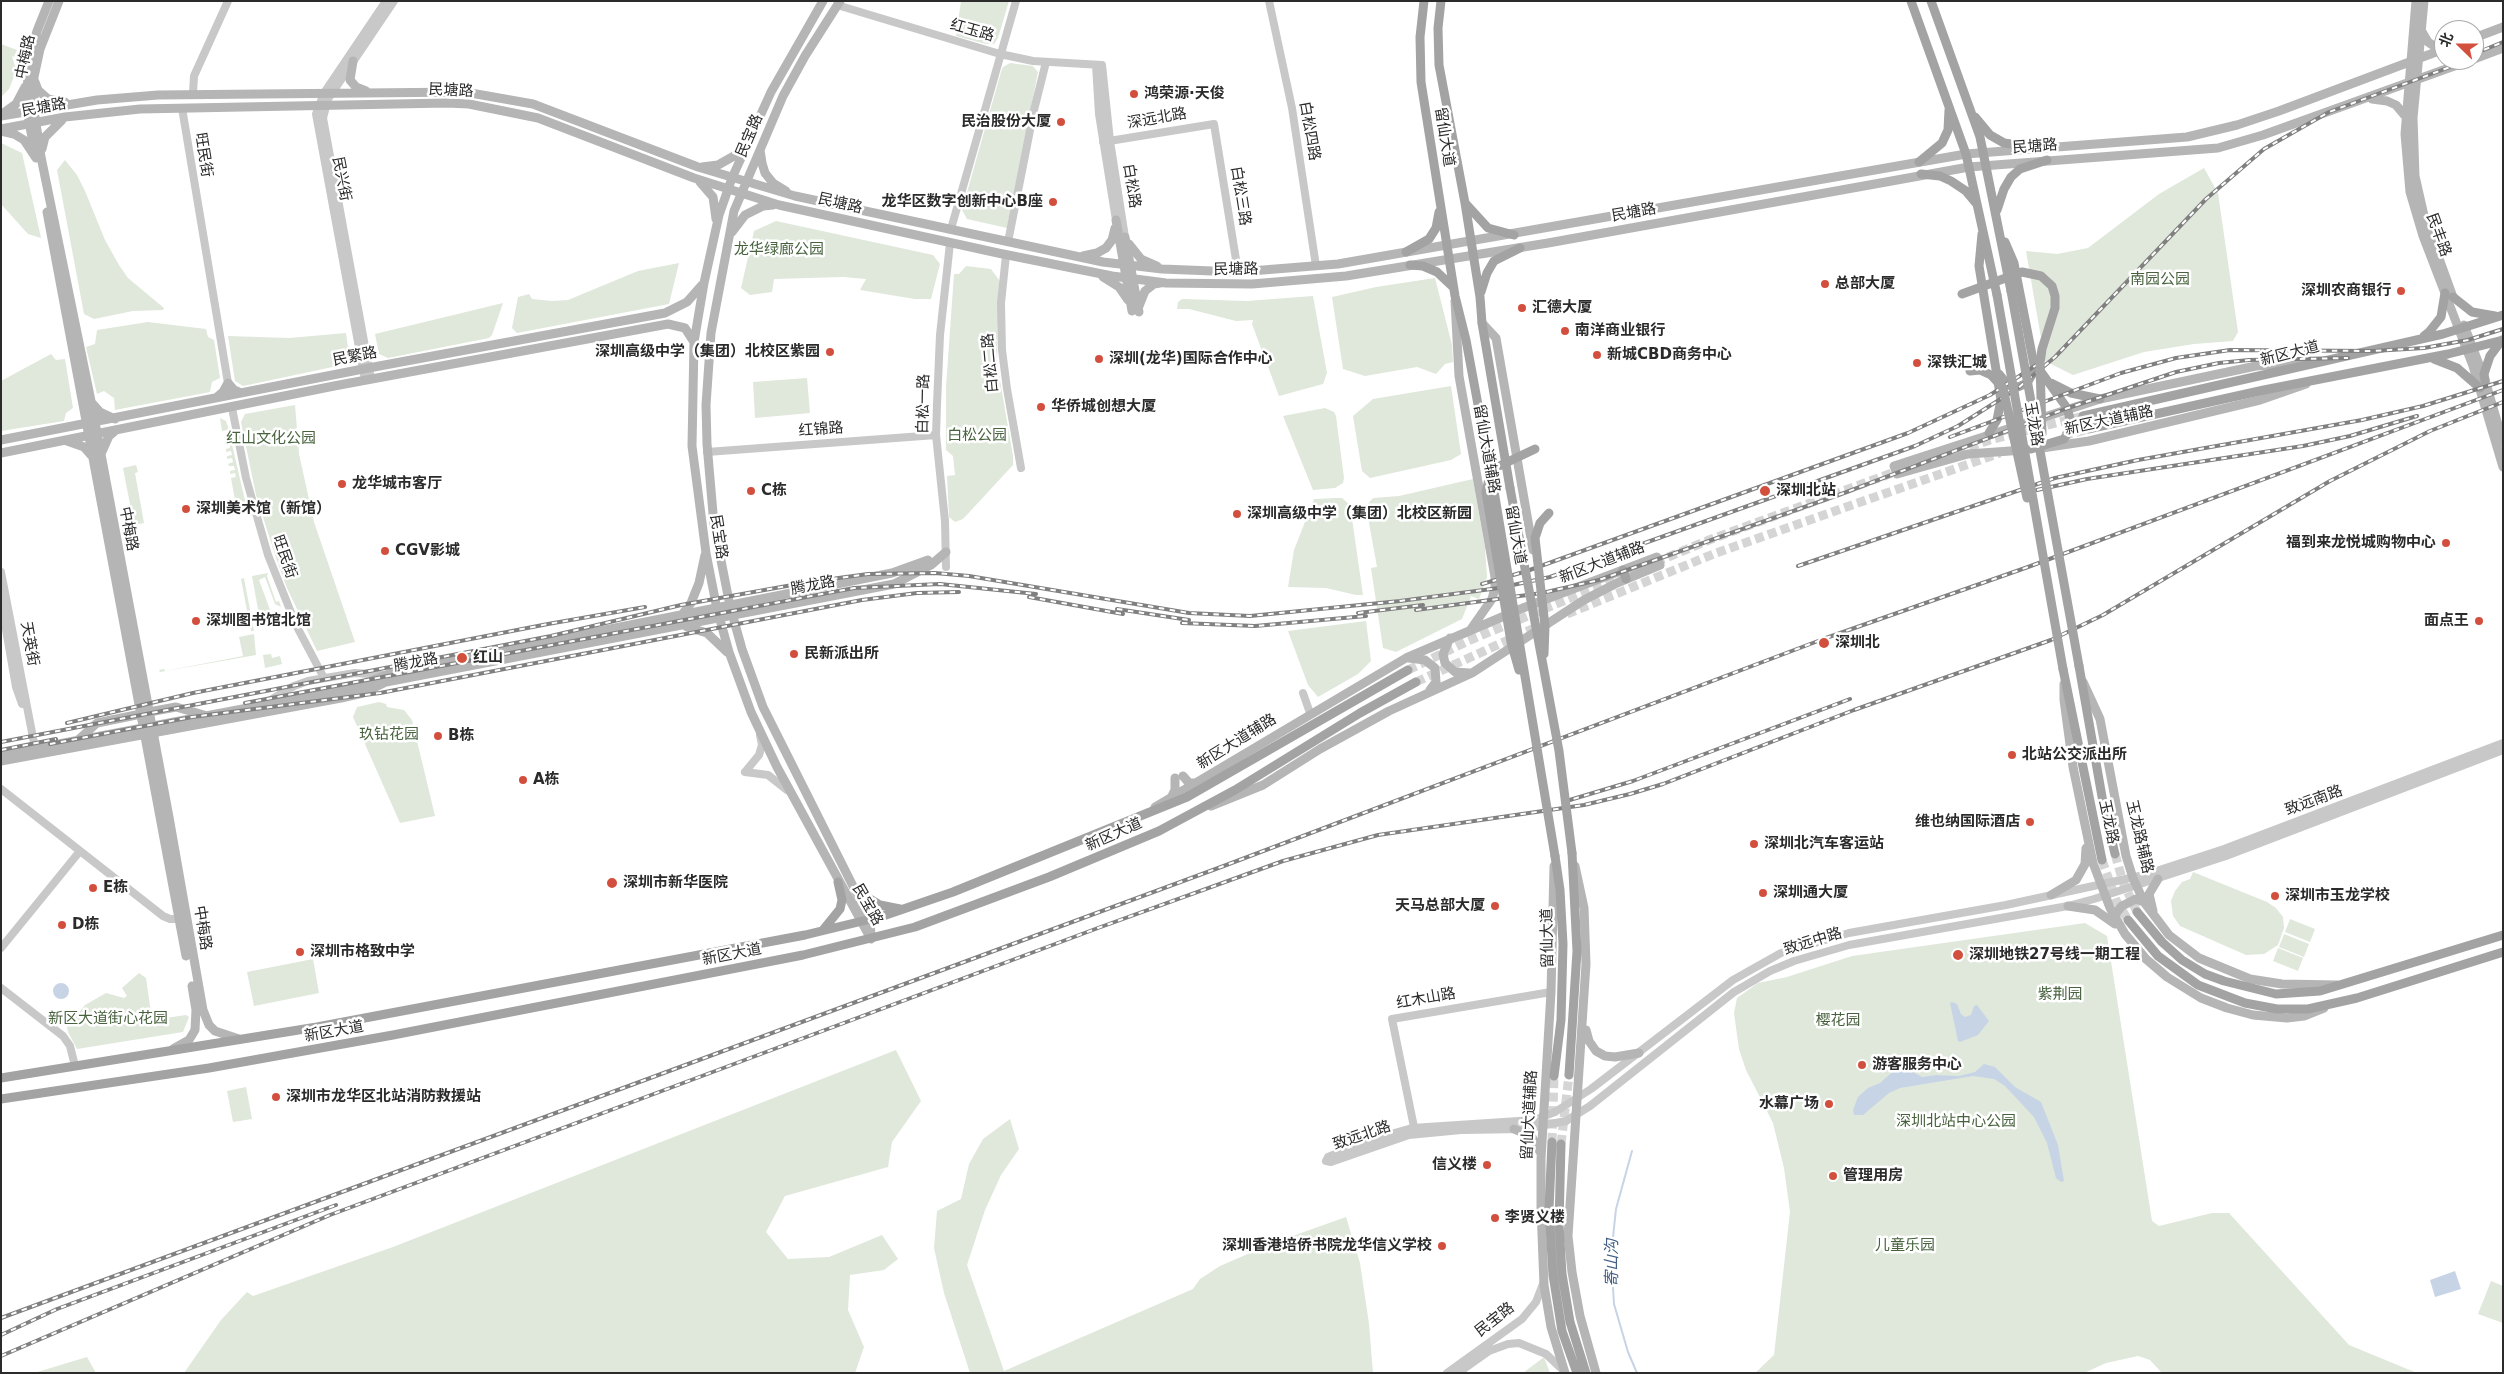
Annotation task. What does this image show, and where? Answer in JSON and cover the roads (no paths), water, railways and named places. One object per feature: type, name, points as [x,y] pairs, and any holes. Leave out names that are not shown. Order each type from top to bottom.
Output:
[{"type":"main road","name":"中梅路","points":[[50,1],[31,48],[30,111],[32,124],[204,1016],[209,1025],[220,1034],[244,1040]]},
{"type":"main road","name":"中梅路","points":[[30,79],[59,1]]},
{"type":"main road","name":"民宝路","points":[[823,1],[782,71],[749,140],[732,178],[716,228],[694,342],[692,446],[706,552],[717,609],[732,659],[760,732],[790,794],[871,939]]},
{"type":"main road","name":"留仙大道","points":[[1424,1],[1420,62],[1421,82],[1454,292],[1466,340],[1494,491],[1560,890],[1563,944],[1560,1020],[1554,1076]]},
{"type":"main road","name":"留仙大道","points":[[1440,1],[1438,28],[1440,65],[1474,254],[1482,323],[1510,488],[1559,751],[1573,856],[1577,951],[1569,1075]]},
{"type":"main road","name":"玉龙路","points":[[1911,1],[1969,166],[1997,295],[2064,672],[2102,860]]},
{"type":"main road","name":"玉龙路","points":[[1931,1],[1974,120],[1987,164],[2104,808],[2115,854]]},
{"type":"main road","name":"民丰路","points":[[2416,1],[2412,132],[2417,192],[2449,295]]},
{"type":"main road","name":"民丰路","points":[[2415,59],[2424,1]]},
{"type":"main road","name":"民宝路","points":[[839,3],[794,75],[761,143],[740,194],[726,246],[714,315],[708,366],[707,452],[714,525],[732,616],[763,707],[870,920],[871,939]]},
{"type":"main road","points":[[2484,34],[2503,27]]},
{"type":"main road","points":[[2421,30],[2428,42],[2434,46]]},
{"type":"main road","name":"民塘路","points":[[2484,55],[2503,48]]},
{"type":"main road","name":"民塘路","points":[[1,115],[75,103],[193,93],[465,92],[517,100],[564,114],[698,167],[795,196],[1127,266],[1238,272],[1316,266],[1514,235],[1966,154],[2164,140],[2216,131],[2279,111],[2434,52]]},
{"type":"main road","points":[[354,60],[350,74],[351,83],[356,87],[371,92]]},
{"type":"main road","name":"民塘路","points":[[1,130],[66,118],[140,109],[469,104],[516,113],[568,129],[740,194],[950,243],[1086,271],[1163,282],[1202,284],[1286,282],[1346,276],[1520,248],[1969,166],[2218,148],[2263,135],[2444,70]]},
{"type":"main road","points":[[1,115],[11,109],[30,79],[48,99],[75,103]]},
{"type":"main road","name":"民丰路","points":[[2413,82],[2406,118],[2406,164],[2412,200],[2470,349],[2485,380],[2503,442]]},
{"type":"main road","points":[[2365,99],[2387,101],[2396,105],[2406,118]]},
{"type":"main road","points":[[1919,162],[1937,149],[1945,138],[1949,105]]},
{"type":"main road","points":[[1968,107],[1984,129],[1996,139],[2012,145],[2039,148]]},
{"type":"main road","points":[[39,157],[45,137],[56,123],[66,118]]},
{"type":"main road","points":[[1956,125],[1974,120]]},
{"type":"main road","points":[[1,130],[14,134],[24,140],[39,157]]},
{"type":"main road","points":[[698,167],[718,165],[741,150],[749,140]]},
{"type":"main road","points":[[761,143],[760,156],[766,173],[773,183],[795,196]]},
{"type":"main road","points":[[1996,213],[2000,198],[2011,177],[2020,169],[2047,160]]},
{"type":"main road","points":[[1921,174],[1940,176],[1951,181],[1966,191],[1976,201],[1992,195]]},
{"type":"main road","points":[[694,178],[708,189],[712,197],[716,228]]},
{"type":"main road","points":[[1406,252],[1424,244],[1433,234],[1438,219],[1440,196]]},
{"type":"main road","points":[[1465,203],[1488,228],[1514,235]]},
{"type":"main road","points":[[726,246],[735,225],[745,215],[763,206],[779,204]]},
{"type":"main road","points":[[1078,257],[1097,253],[1106,248],[1112,240],[1116,220]]},
{"type":"main road","name":"白松路","points":[[1116,220],[1135,311]]},
{"type":"main road","points":[[1998,373],[2008,384],[2022,385],[2034,375],[2034,360],[2014,263],[1999,226]]},
{"type":"main road","points":[[1982,227],[1979,266],[1998,373],[2000,410],[1989,433]]},
{"type":"main road","points":[[1545,229],[1548,243]]},
{"type":"main road","points":[[1125,237],[1132,250],[1141,258],[1169,269]]},
{"type":"main road","name":"白松路","points":[[1125,237],[1127,266]]},
{"type":"main road","points":[[1480,297],[1486,273],[1494,261],[1520,248]]},
{"type":"main road","points":[[1410,265],[1423,266],[1437,272],[1454,292]]},
{"type":"main road","points":[[1086,271],[1119,287],[1135,311]]},
{"type":"main road","points":[[1962,294],[2022,272],[2041,276],[2052,286],[2055,296],[2055,308],[2042,349],[2040,374],[2042,430],[2049,499]]},
{"type":"main road","points":[[1135,311],[1145,291],[1154,284],[1163,282]]},
{"type":"main road","name":"民繁路","points":[[1,440],[366,368],[665,313],[687,302],[704,283]]},
{"type":"main road","name":"留仙大道辅路","points":[[1454,292],[1459,376],[1495,577],[1492,599],[1471,629]]},
{"type":"main road","points":[[2419,339],[2429,332],[2441,317],[2449,295],[2477,314],[2501,315]]},
{"type":"main road","name":"新区大道","points":[[2083,416],[2419,339],[2462,328],[2501,315]]},
{"type":"main road","name":"留仙大道辅路","points":[[1482,323],[1496,338],[1539,583],[1544,592],[1560,594]]},
{"type":"main road","name":"民繁路","points":[[1,453],[232,408],[368,379],[668,324],[685,328],[694,342]]},
{"type":"main road","points":[[2485,380],[2485,368],[2490,356],[2503,340]]},
{"type":"main road","name":"新区大道","points":[[2088,429],[2470,349],[2503,340]]},
{"type":"main road","name":"民丰路","points":[[2470,349],[2503,467]]},
{"type":"main road","points":[[2428,358],[2443,360],[2457,368],[2480,388]]},
{"type":"main road","points":[[2031,449],[2058,442],[2067,436],[2072,426],[2067,408],[2034,360]]},
{"type":"main road","name":"新区大道辅路","points":[[2314,362],[2256,366],[2100,399],[1989,433],[1894,466],[1897,474],[1968,454],[2031,449],[2089,441],[2260,400],[2317,380]]},
{"type":"main road","points":[[1970,371],[1980,370],[1991,375],[2003,388],[2031,516],[2044,563]]},
{"type":"main road","points":[[2046,379],[2071,393],[2100,399]]},
{"type":"main road","points":[[216,398],[223,392],[228,383],[234,390],[242,393]]},
{"type":"main road","points":[[66,428],[78,418],[87,402],[100,412],[115,419]]},
{"type":"main road","points":[[62,440],[84,447],[97,458],[109,436],[118,429]]},
{"type":"main road","points":[[1529,704],[1511,642],[1486,492],[1490,475],[1498,466],[1535,449]]},
{"type":"main road","points":[[1545,677],[1545,626],[1536,538],[1540,523],[1548,513]]},
{"type":"main road","name":"腾龙路","points":[[148,729],[204,716],[354,688],[383,675],[905,570],[923,563],[946,549]]},
{"type":"main road","name":"腾龙路","points":[[1,762],[81,742],[148,729],[333,699],[363,693],[386,682],[894,584],[931,565],[946,549]]},
{"type":"main road","points":[[681,616],[691,603],[706,552]]},
{"type":"main road","name":"新区大道辅路","points":[[1131,821],[1310,713],[1406,658],[1471,629],[1560,594],[1625,575],[1472,673],[1423,695],[1347,734],[1263,785],[1190,815]]},
{"type":"main road","points":[[676,627],[696,629],[707,633],[721,644],[732,659]]},
{"type":"main road","points":[[1450,638],[1443,654],[1445,662],[1455,672],[1472,673]]},
{"type":"main road","points":[[1406,658],[1424,660],[1435,668],[1436,682],[1423,695]]},
{"type":"main road","name":"新区大道","points":[[1,1078],[244,1040],[870,920],[908,908],[1131,821],[1187,797],[1243,768],[1408,670]]},
{"type":"main road","name":"玉龙路辅路","points":[[2080,671],[2100,719],[2126,856],[2144,902],[2155,918],[2183,948],[2234,975],[2282,984],[2342,985]]},
{"type":"main road","points":[[2051,895],[2070,886],[2082,872],[2086,847],[2064,700],[2064,672]]},
{"type":"main road","name":"新区大道","points":[[1,1099],[208,1068],[384,1037],[795,957],[871,939],[936,920],[1049,877],[1159,831],[1235,790],[1352,717],[1416,682]]},
{"type":"main road","points":[[81,742],[96,723],[176,707],[204,716]]},
{"type":"main road","name":"中梅路","points":[[148,729],[196,1020],[193,1034],[189,1040],[169,1052]]},
{"type":"main road","name":"腾龙路","points":[[1,755],[81,742]]},
{"type":"main road","points":[[1171,798],[1179,777],[1190,783],[1196,783]]},
{"type":"main road","points":[[2083,818],[2093,863],[2101,886],[2125,934]]},
{"type":"main road","name":"留仙大道辅路","points":[[1555,856],[1551,992],[1541,1159],[1543,1277],[1551,1327],[1564,1372]]},
{"type":"main road","points":[[1573,856],[1580,887],[1586,931],[1584,1025],[1575,1117],[1568,1236],[1580,1316],[1596,1373]]},
{"type":"main road","points":[[2155,918],[2149,894],[2158,879]]},
{"type":"main road","points":[[823,930],[840,910],[842,900],[838,882]]},
{"type":"main road","points":[[856,891],[880,905],[908,908]]},
{"type":"main road","points":[[2116,919],[2116,913],[2122,906],[2136,899],[2144,902]]},
{"type":"main road","points":[[2068,906],[2100,912],[2125,934],[2146,958],[2167,977],[2191,993],[2227,1008],[2253,1015],[2287,1018],[2304,1016],[2337,1003],[2503,952]]},
{"type":"main road","points":[[2136,912],[2162,942],[2182,960],[2205,974],[2224,981],[2276,994],[2320,991],[2503,935]]},
{"type":"main road","points":[[2128,920],[2158,956],[2198,985],[2220,995],[2245,1003],[2277,1009],[2308,1008],[2337,1003]]},
{"type":"main road","points":[[1584,1025],[1589,1041],[1596,1050],[1605,1056],[1615,1057],[1638,1053]]},
{"type":"main road","points":[[1514,1129],[1532,1138],[1537,1145],[1541,1159]]},
{"type":"main road","points":[[1577,1373],[1562,1331],[1553,1275],[1549,1209],[1557,1143],[1562,1274],[1570,1322],[1586,1373]]},
{"type":"street","points":[[193,93],[194,76],[228,1]]},
{"type":"street","name":"民兴街","points":[[368,379],[323,125],[322,106],[328,93],[386,1]]},
{"type":"street","name":"民兴街","points":[[328,93],[354,60],[394,1]]},
{"type":"street","points":[[950,229],[1016,1]]},
{"type":"street","name":"白松四路","points":[[1269,1],[1292,108],[1316,266]]},
{"type":"street","name":"红玉路","points":[[839,3],[1000,54],[1046,62],[1099,64]]},
{"type":"street","points":[[1008,242],[1034,110],[1046,62]]},
{"type":"street","name":"白松路","points":[[1099,64],[1099,114],[1107,142],[1125,237]]},
{"type":"street","name":"旺民街","points":[[182,108],[228,383]]},
{"type":"street","name":"深远北路","points":[[1107,142],[1214,124]]},
{"type":"street","name":"白松三路","points":[[1214,124],[1238,272]]},
{"type":"street","name":"白松路","points":[[1107,142],[1116,220]]},
{"type":"street","points":[[1896,168],[1897,178]]},
{"type":"street","name":"白松一路","points":[[946,567],[936,436],[940,336],[950,243]]},
{"type":"street","name":"白松二路","points":[[1006,255],[1001,302],[1002,350],[1006,389],[1021,468]]},
{"type":"street","name":"旺民街","points":[[232,408],[246,478],[268,555],[296,625],[324,678]]},
{"type":"street","name":"红锦路","points":[[707,452],[936,436]]},
{"type":"street","name":"天英街","points":[[1,572],[35,748]]},
{"type":"street","name":"天英街","points":[[1,601],[16,687],[29,720]]},
{"type":"street","points":[[261,705],[301,683],[355,673],[383,675]]},
{"type":"street","points":[[1303,693],[1310,713]]},
{"type":"street","points":[[760,732],[762,745],[759,756],[745,772],[768,775],[781,783],[790,794]]},
{"type":"street","name":"致远南路","points":[[2135,882],[2503,743]]},
{"type":"street","name":"致远南路","points":[[2135,882],[2158,879],[2235,853],[2503,750]]},
{"type":"street","points":[[1,789],[163,916],[170,920],[180,919]]},
{"type":"street","points":[[1,948],[80,851]]},
{"type":"street","name":"致远中路","points":[[1543,1122],[1577,1099],[1733,980],[1782,953],[1849,934],[2051,895],[2135,882]]},
{"type":"street","name":"致远中路","points":[[1543,1122],[1575,1117],[1734,992],[1770,971],[1794,961],[1849,945],[2068,906],[2105,896],[2135,882]]},
{"type":"street","points":[[1,988],[63,1036],[70,1046],[75,1066]]},
{"type":"street","name":"红木山路","points":[[1415,1131],[1392,1019],[1551,992]]},
{"type":"street","name":"致远北路","points":[[1543,1122],[1514,1129],[1415,1131],[1331,1162],[1326,1161],[1328,1157],[1370,1140],[1415,1131],[1534,1120],[1543,1122]]},
{"type":"street","name":"民宝路","points":[[1447,1373],[1522,1319],[1536,1302],[1543,1287],[1543,1277]]},
{"type":"street","name":"民宝路","points":[[1458,1373],[1489,1351],[1508,1344],[1519,1343],[1546,1354],[1564,1372]]},
{"type":"water","points":[[61,983],[67,985],[69,991],[67,997],[61,999],[55,997],[53,991],[55,985]]},
{"type":"water","points":[[1950,1003],[1957,1004],[1961,1014],[1965,1017],[1971,1015],[1974,1006],[1977,1005],[1989,1021],[1978,1035],[1960,1042],[1958,1041]]},
{"type":"water","points":[[1906,1060],[1913,1072],[1922,1077],[1936,1075],[1959,1076],[1975,1072],[1984,1064],[1995,1067],[2015,1087],[2041,1102],[2058,1145],[2064,1181],[2061,1182],[2056,1178],[2047,1143],[2034,1117],[2005,1086],[1994,1079],[1973,1076],[1900,1088],[1889,1093],[1863,1115],[1854,1115],[1853,1110],[1858,1097],[1868,1088],[1880,1083]]},
{"type":"water","points":[[2455,1271],[2461,1289],[2435,1297],[2430,1280]]},
{"type":"waterway","name":"寄山沟","points":[[1632,1151],[1616,1209],[1611,1256],[1614,1304],[1628,1352],[1637,1373]]},
{"type":"tunnel","points":[[1918,464],[1990,440],[2083,416]]},
{"type":"tunnel","points":[[2063,436],[2088,429]]},
{"type":"tunnel","points":[[1567,614],[1716,553],[2000,453]]},
{"type":"tunnel","points":[[1408,670],[1468,641],[1709,540],[1903,469]]},
{"type":"tunnel","points":[[1416,682],[1539,626]]},
{"type":"tunnel","points":[[2115,854],[2123,882],[2137,912]]},
{"type":"tunnel","points":[[2102,860],[2116,900],[2128,920]]},
{"type":"tunnel","points":[[1561,1144],[1569,1075]]},
{"type":"tunnel","points":[[1552,1142],[1554,1076]]},
{"type":"railway","points":[[2484,50],[2503,42]]},
{"type":"railway","points":[[1,742],[551,636],[681,605],[809,582],[868,574],[935,573],[969,576],[1189,613],[1250,616],[1400,601],[1499,588],[1550,577],[1915,446],[1958,426],[2018,388],[2055,357],[2206,199],[2264,149],[2329,112],[2442,70]]},
{"type":"railway","points":[[1950,437],[2121,373],[2176,358],[2230,350],[2373,351],[2424,348],[2468,340],[2503,329]]},
{"type":"railway","points":[[1416,610],[1542,593],[1599,580],[1844,493],[2065,409],[2176,372],[2219,363],[2249,360],[2348,358]]},
{"type":"railway","points":[[1482,584],[1527,571],[1908,433],[1990,395],[2038,364]]},
{"type":"railway","points":[[1798,566],[2055,478],[2138,460],[2362,420],[2423,406],[2503,381]]},
{"type":"railway","points":[[1,1318],[1221,867],[1826,638],[2028,567],[2503,390]]},
{"type":"railway","points":[[1,1356],[330,1215],[1098,928],[1283,861],[1378,835],[1584,805],[1630,794],[1663,784],[1854,710],[2051,640],[2103,615],[2330,481],[2430,431],[2503,402]]},
{"type":"railway","points":[[2037,490],[2087,479],[2303,446],[2350,436],[2417,416]]},
{"type":"railway","points":[[245,703],[854,588],[940,584],[1036,594]]},
{"type":"railway","points":[[50,744],[192,717],[380,693],[862,600],[917,593],[959,592]]},
{"type":"railway","points":[[1029,597],[1123,614]]},
{"type":"railway","points":[[1358,613],[1423,605]]},
{"type":"railway","points":[[67,723],[193,693],[645,607]]},
{"type":"railway","points":[[1117,609],[1189,620]]},
{"type":"railway","points":[[1182,623],[1255,626],[1366,616]]},
{"type":"railway","points":[[1563,802],[1633,781],[1850,699]]},
{"type":"railway","points":[[1,750],[56,739]]},
{"type":"railway","points":[[1,1335],[57,1309],[336,1205]]},
{"type":"place","name":"鸿荣源·天俊","points":[[1134,94]]},
{"type":"place","name":"民治股份大厦","points":[[1061,122]]},
{"type":"place","name":"龙华区数字创新中心B座","points":[[1053,202]]},
{"type":"place","name":"总部大厦","points":[[1825,284]]},
{"type":"place","name":"深圳农商银行","points":[[2401,291]]},
{"type":"place","name":"汇德大厦","points":[[1522,308]]},
{"type":"place","name":"南洋商业银行","points":[[1565,331]]},
{"type":"place","name":"深圳高级中学（集团）北校区紫园","points":[[830,352]]},
{"type":"place","name":"新城CBD商务中心","points":[[1597,355]]},
{"type":"place","name":"深圳(龙华)国际合作中心","points":[[1099,359]]},
{"type":"place","name":"深铁汇城","points":[[1917,363]]},
{"type":"place","name":"华侨城创想大厦","points":[[1041,407]]},
{"type":"place","name":"龙华城市客厅","points":[[342,484]]},
{"type":"place","name":"C栋","points":[[751,491]]},
{"type":"place","name":"深圳北站","points":[[1765,491]]},
{"type":"place","name":"深圳美术馆（新馆）","points":[[186,509]]},
{"type":"place","name":"深圳高级中学（集团）北校区新园","points":[[1237,514]]},
{"type":"place","name":"福到来龙悦城购物中心","points":[[2446,543]]},
{"type":"place","name":"CGV影城","points":[[385,551]]},
{"type":"place","name":"深圳图书馆北馆","points":[[196,621]]},
{"type":"place","name":"面点王","points":[[2479,621]]},
{"type":"place","name":"深圳北","points":[[1824,643]]},
{"type":"place","name":"民新派出所","points":[[794,654]]},
{"type":"place","name":"红山","points":[[462,658]]},
{"type":"place","name":"B栋","points":[[438,736]]},
{"type":"place","name":"北站公交派出所","points":[[2012,755]]},
{"type":"place","name":"A栋","points":[[523,780]]},
{"type":"place","name":"维也纳国际酒店","points":[[2030,822]]},
{"type":"place","name":"深圳北汽车客运站","points":[[1754,844]]},
{"type":"place","name":"深圳市新华医院","points":[[612,883]]},
{"type":"place","name":"E栋","points":[[93,888]]},
{"type":"place","name":"深圳通大厦","points":[[1763,893]]},
{"type":"place","name":"深圳市玉龙学校","points":[[2275,896]]},
{"type":"place","name":"天马总部大厦","points":[[1495,906]]},
{"type":"place","name":"D栋","points":[[62,925]]},
{"type":"place","name":"深圳市格致中学","points":[[300,952]]},
{"type":"place","name":"深圳地铁27号线一期工程","points":[[1958,955]]},
{"type":"place","name":"游客服务中心","points":[[1862,1065]]},
{"type":"place","name":"深圳市龙华区北站消防救援站","points":[[276,1097]]},
{"type":"place","name":"水幕广场","points":[[1829,1104]]},
{"type":"place","name":"信义楼","points":[[1487,1165]]},
{"type":"place","name":"管理用房","points":[[1833,1176]]},
{"type":"place","name":"李贤义楼","points":[[1495,1218]]},
{"type":"place","name":"深圳香港培侨书院龙华信义学校","points":[[1442,1246]]},
{"type":"park label","name":"龙华绿廊公园","points":[[779,250]]},
{"type":"park label","name":"南园公园","points":[[2160,280]]},
{"type":"park label","name":"白松公园","points":[[977,436]]},
{"type":"park label","name":"红山文化公园","points":[[271,439]]},
{"type":"park label","name":"玖钻花园","points":[[389,735]]},
{"type":"park label","name":"紫荆园","points":[[2060,995]]},
{"type":"park label","name":"新区大道街心花园","points":[[108,1019]]},
{"type":"park label","name":"樱花园","points":[[1838,1021]]},
{"type":"park label","name":"深圳北站中心公园","points":[[1956,1122]]},
{"type":"park label","name":"儿童乐园","points":[[1905,1246]]}]
